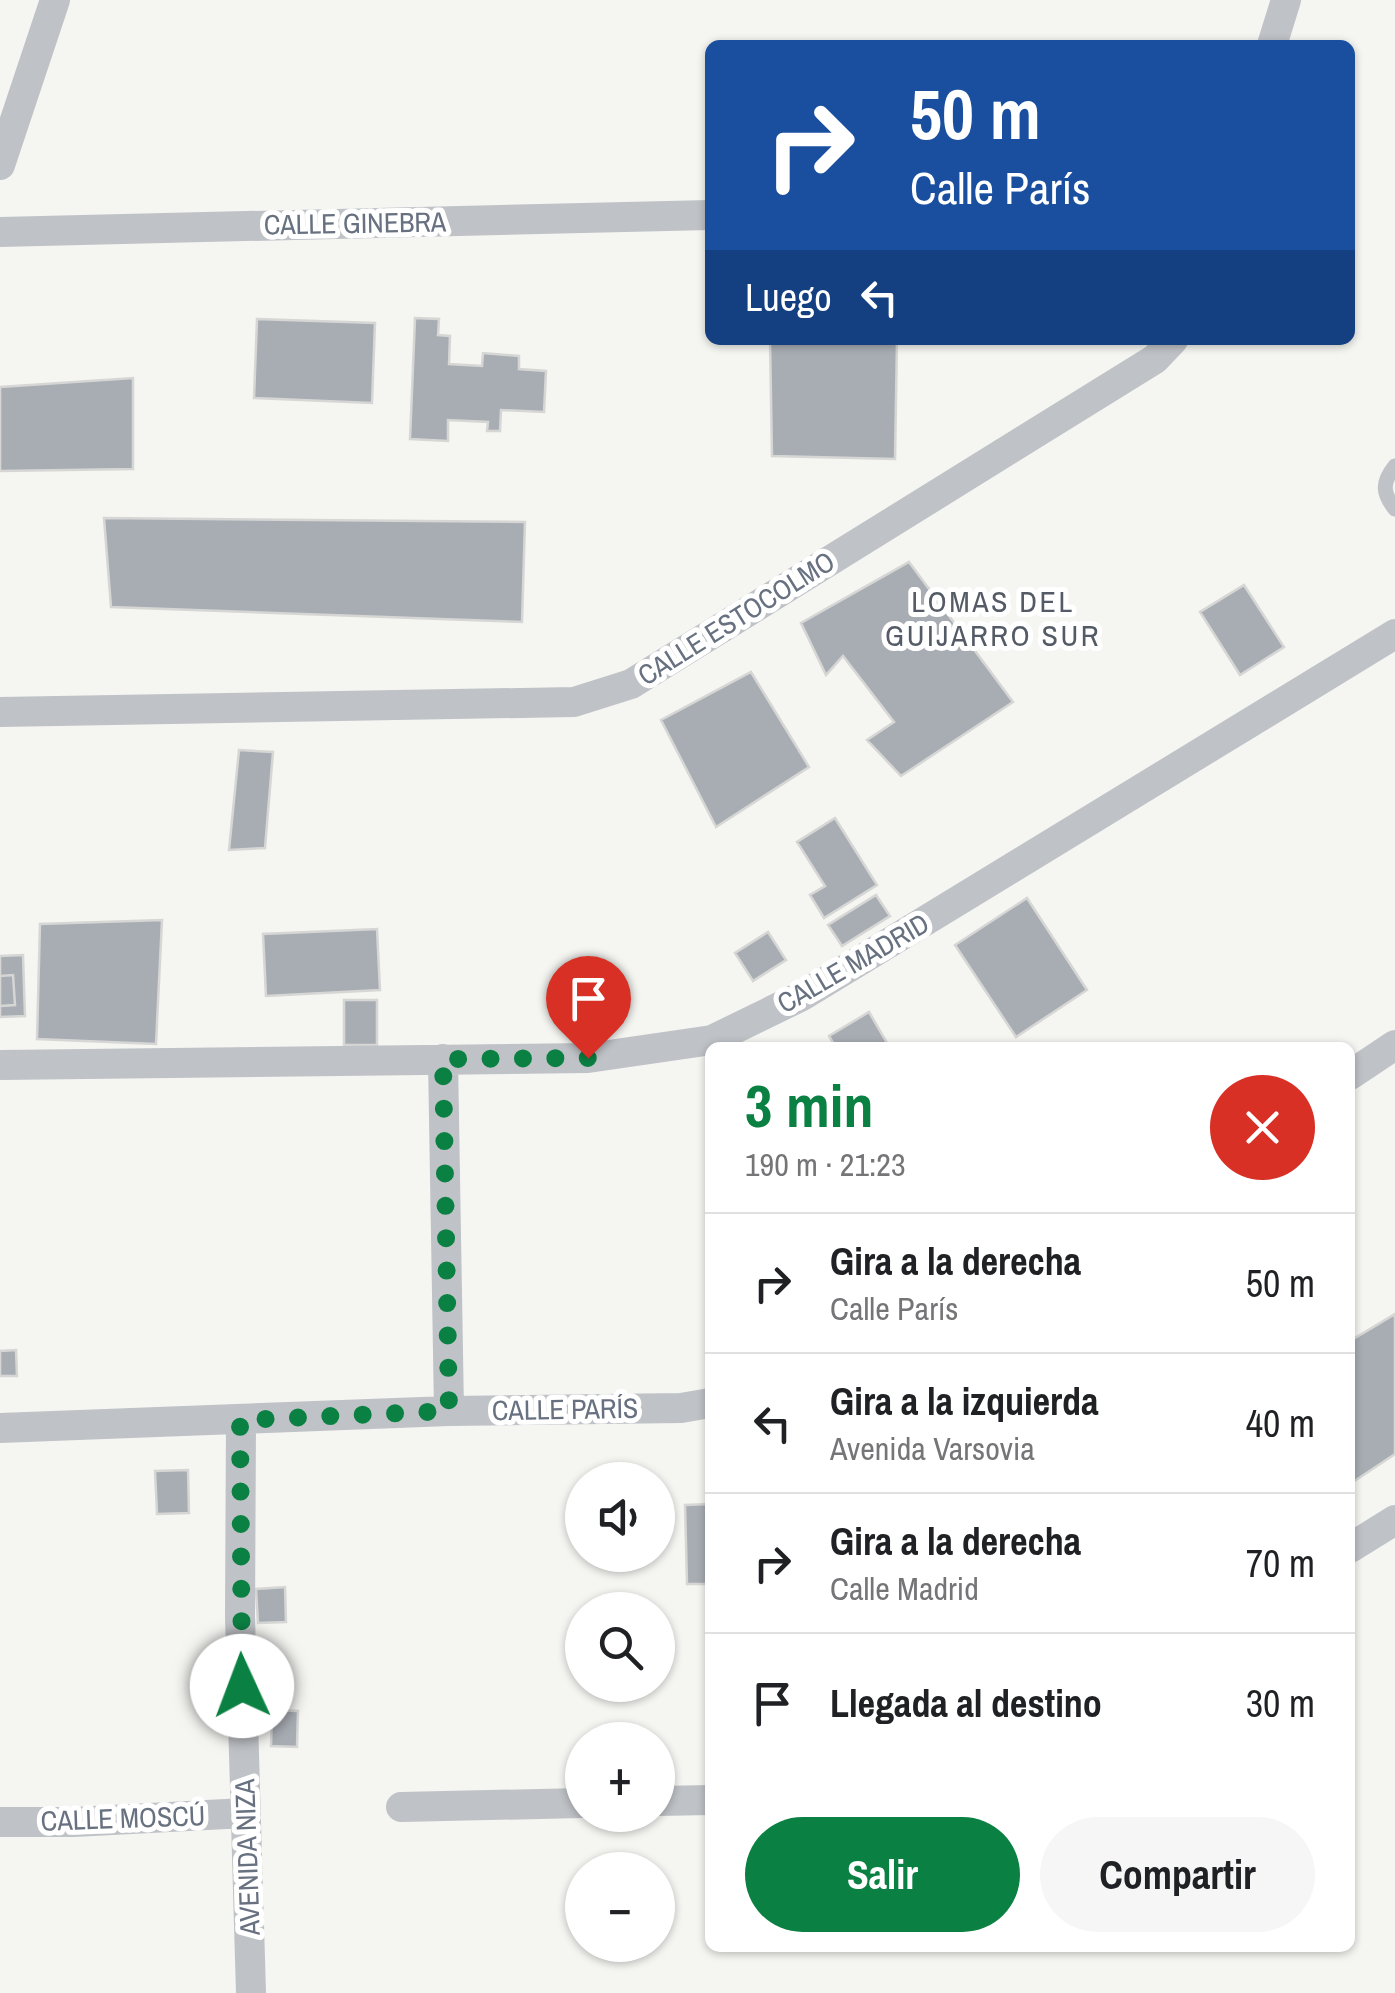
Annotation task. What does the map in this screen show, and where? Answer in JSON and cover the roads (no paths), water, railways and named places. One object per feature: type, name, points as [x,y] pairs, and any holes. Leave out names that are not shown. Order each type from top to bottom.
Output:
[{"type":"street","points":[[0,165],[55,0]]},
{"type":"street","points":[[1274,40],[1286,0]]},
{"type":"street","name":"CALLE GINEBRA","points":[[0,232],[705,215]]},
{"type":"street","name":"CALLE ESTOCOLMO","points":[[0,712],[574,702],[631,684],[1155,359],[1168,345]]},
{"type":"street","name":"CALLE MADRID","points":[[0,1065],[588,1058],[712,1040],[802,996],[1395,634]]},
{"type":"street","points":[[1355,1071],[1395,1045]]},
{"type":"street","points":[[443,1059],[449,1411]]},
{"type":"street","name":"CALLE PARÍS","points":[[0,1428],[449,1411],[681,1408],[705,1404]]},
{"type":"street","name":"AVENIDA NIZA","points":[[240,1420],[240,1580],[251,1993]]},
{"type":"street","points":[[1355,1545],[1395,1520]]},
{"type":"street","points":[[675,1801],[705,1800]]},
{"type":"street","points":[[400,1806],[565,1802]]},
{"type":"street","name":"CALLE MOSCÚ","points":[[0,1822],[74,1822],[245,1812]]},
{"type":"lane","points":[[1395,466],[1385,478],[1384,492],[1395,510]]},
{"type":"district","name":"LOMAS DEL GUIJARRO SUR","points":[[993,618]]}]
